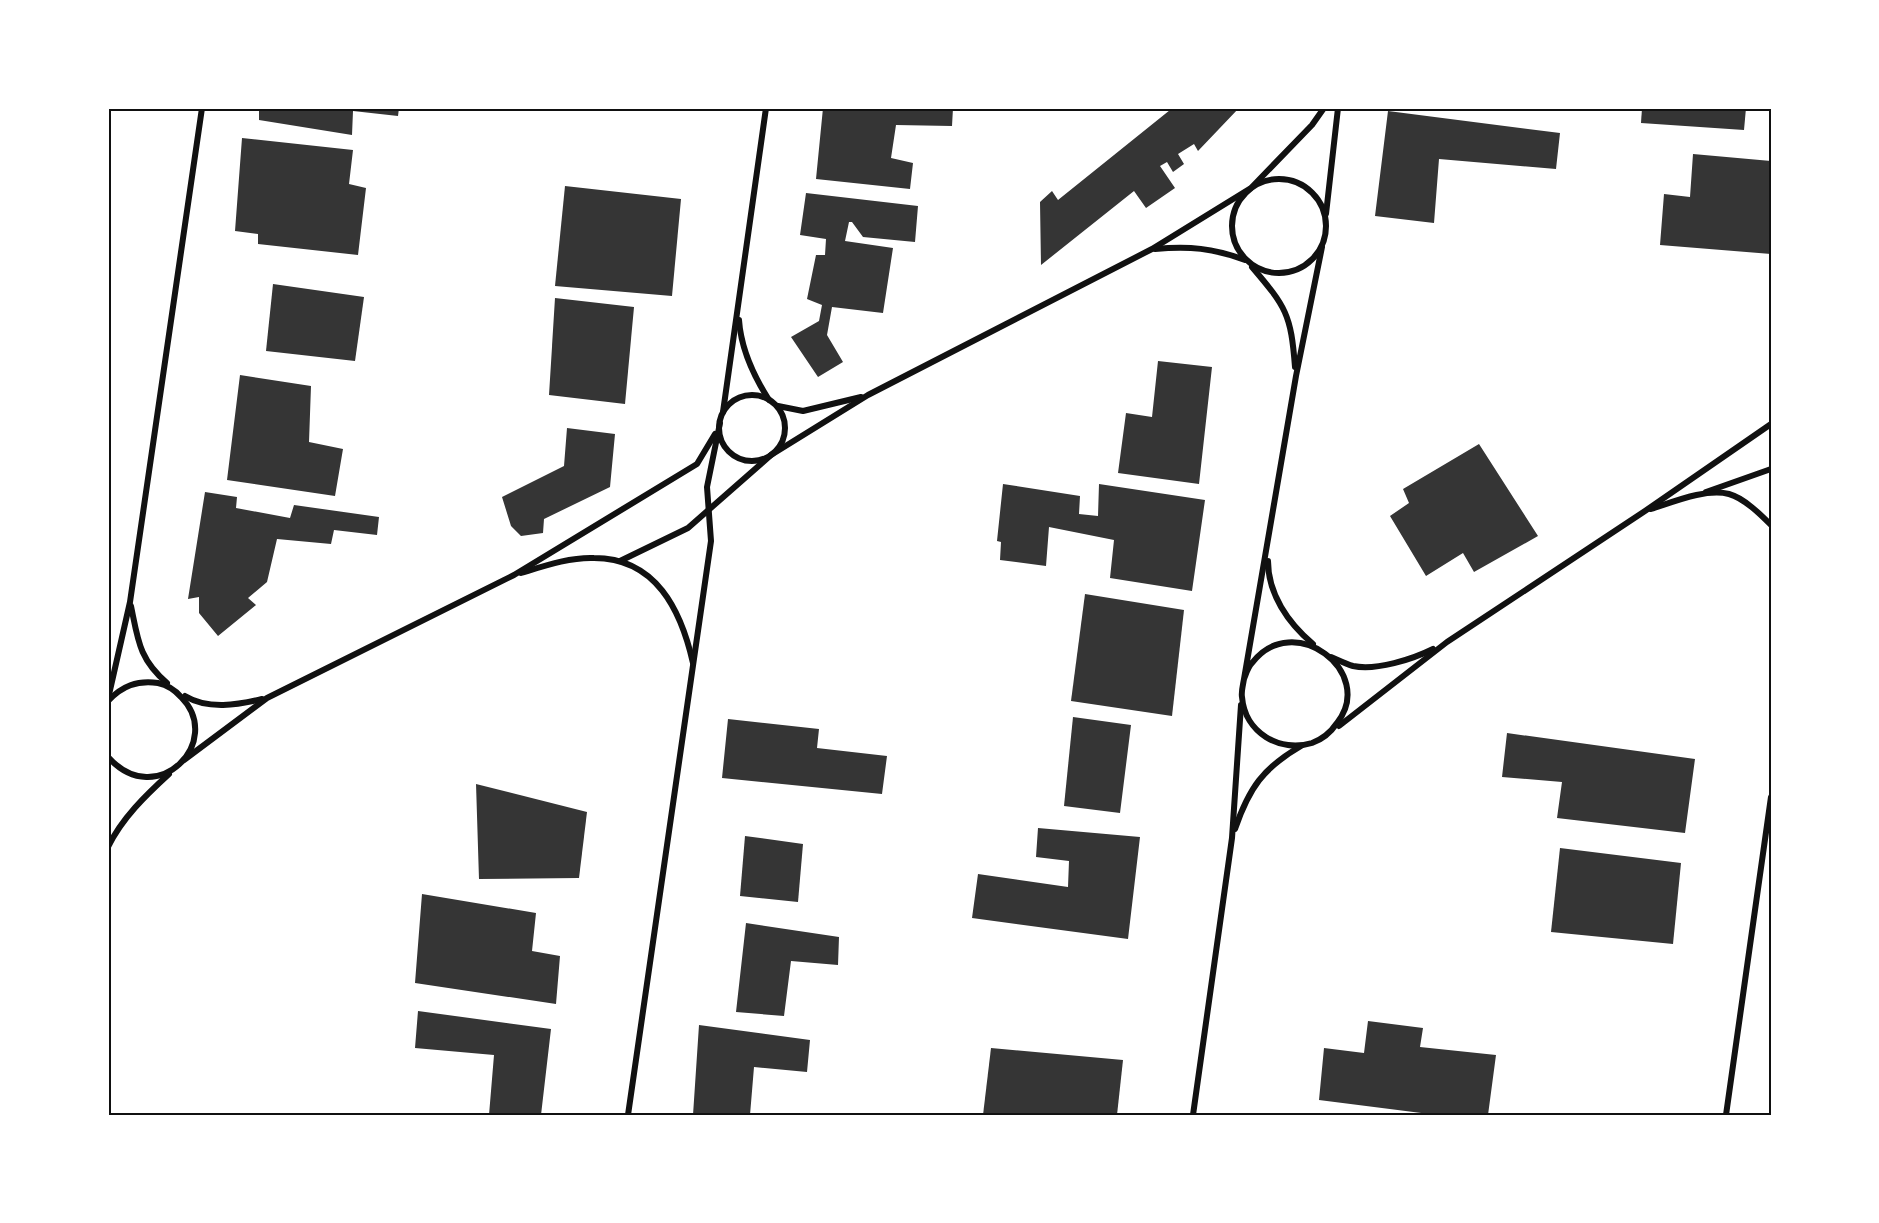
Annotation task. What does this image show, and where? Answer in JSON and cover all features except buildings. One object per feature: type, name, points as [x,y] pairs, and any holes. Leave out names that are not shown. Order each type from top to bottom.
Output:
[{"type":"street","points":[[108,700],[130,602],[202,108]]},
{"type":"street","points":[[628,1115],[711,541],[707,487],[723,412],[766,108]]},
{"type":"street","points":[[1296,376],[1289,318],[1280,301],[1235,242],[1233,218],[1236,207],[1251,188],[1298,141],[1324,108]]},
{"type":"street","points":[[1193,1115],[1232,838],[1244,679],[1296,376],[1326,232],[1325,217],[1338,108]]},
{"type":"street","points":[[720,423],[720,433],[724,443],[730,452],[739,458],[750,461],[771,455],[868,395],[1152,249],[1251,188],[1273,180],[1297,183],[1310,191],[1320,202],[1325,217]]},
{"type":"street","points":[[1152,249],[1221,251],[1267,271],[1289,273],[1302,268],[1314,259],[1322,247]]},
{"type":"street","points":[[738,308],[739,325],[746,355],[756,380],[769,400]]},
{"type":"street","points":[[620,561],[688,528],[779,447],[784,437],[783,415],[769,400],[748,395],[738,398],[723,412]]},
{"type":"street","points":[[777,406],[803,411],[868,395]]},
{"type":"street","points":[[108,847],[114,834],[136,807],[173,770],[267,698],[514,574],[697,464],[720,423]]},
{"type":"street","points":[[1232,838],[1244,804],[1254,785],[1287,754],[1317,741],[1447,642],[1645,511],[1771,424]]},
{"type":"street","points":[[1645,511],[1703,494],[1771,469]]},
{"type":"street","points":[[1703,494],[1730,494],[1755,510],[1771,525]]},
{"type":"street","points":[[1268,548],[1268,567],[1272,584],[1285,615],[1300,634],[1331,657],[1354,666],[1382,665],[1420,655],[1447,642]]},
{"type":"street","points":[[514,574],[593,557],[620,561],[647,575],[670,602],[681,621],[694,666]]},
{"type":"street","points":[[130,602],[147,664],[186,702],[193,716],[195,731],[192,746],[184,760]]},
{"type":"street","points":[[1244,679],[1251,663],[1264,651],[1281,643],[1299,642],[1316,647]]},
{"type":"street","points":[[1330,732],[1341,719],[1346,704],[1346,687],[1341,671],[1331,657]]},
{"type":"street","points":[[108,700],[131,684],[146,682],[161,684],[192,700],[236,706],[267,698]]},
{"type":"street","points":[[1242,697],[1246,715],[1262,735],[1284,746],[1301,746]]},
{"type":"street","points":[[108,757],[118,768],[131,775],[146,778],[160,776],[173,770]]},
{"type":"street","points":[[1726,1115],[1771,796]]}]
